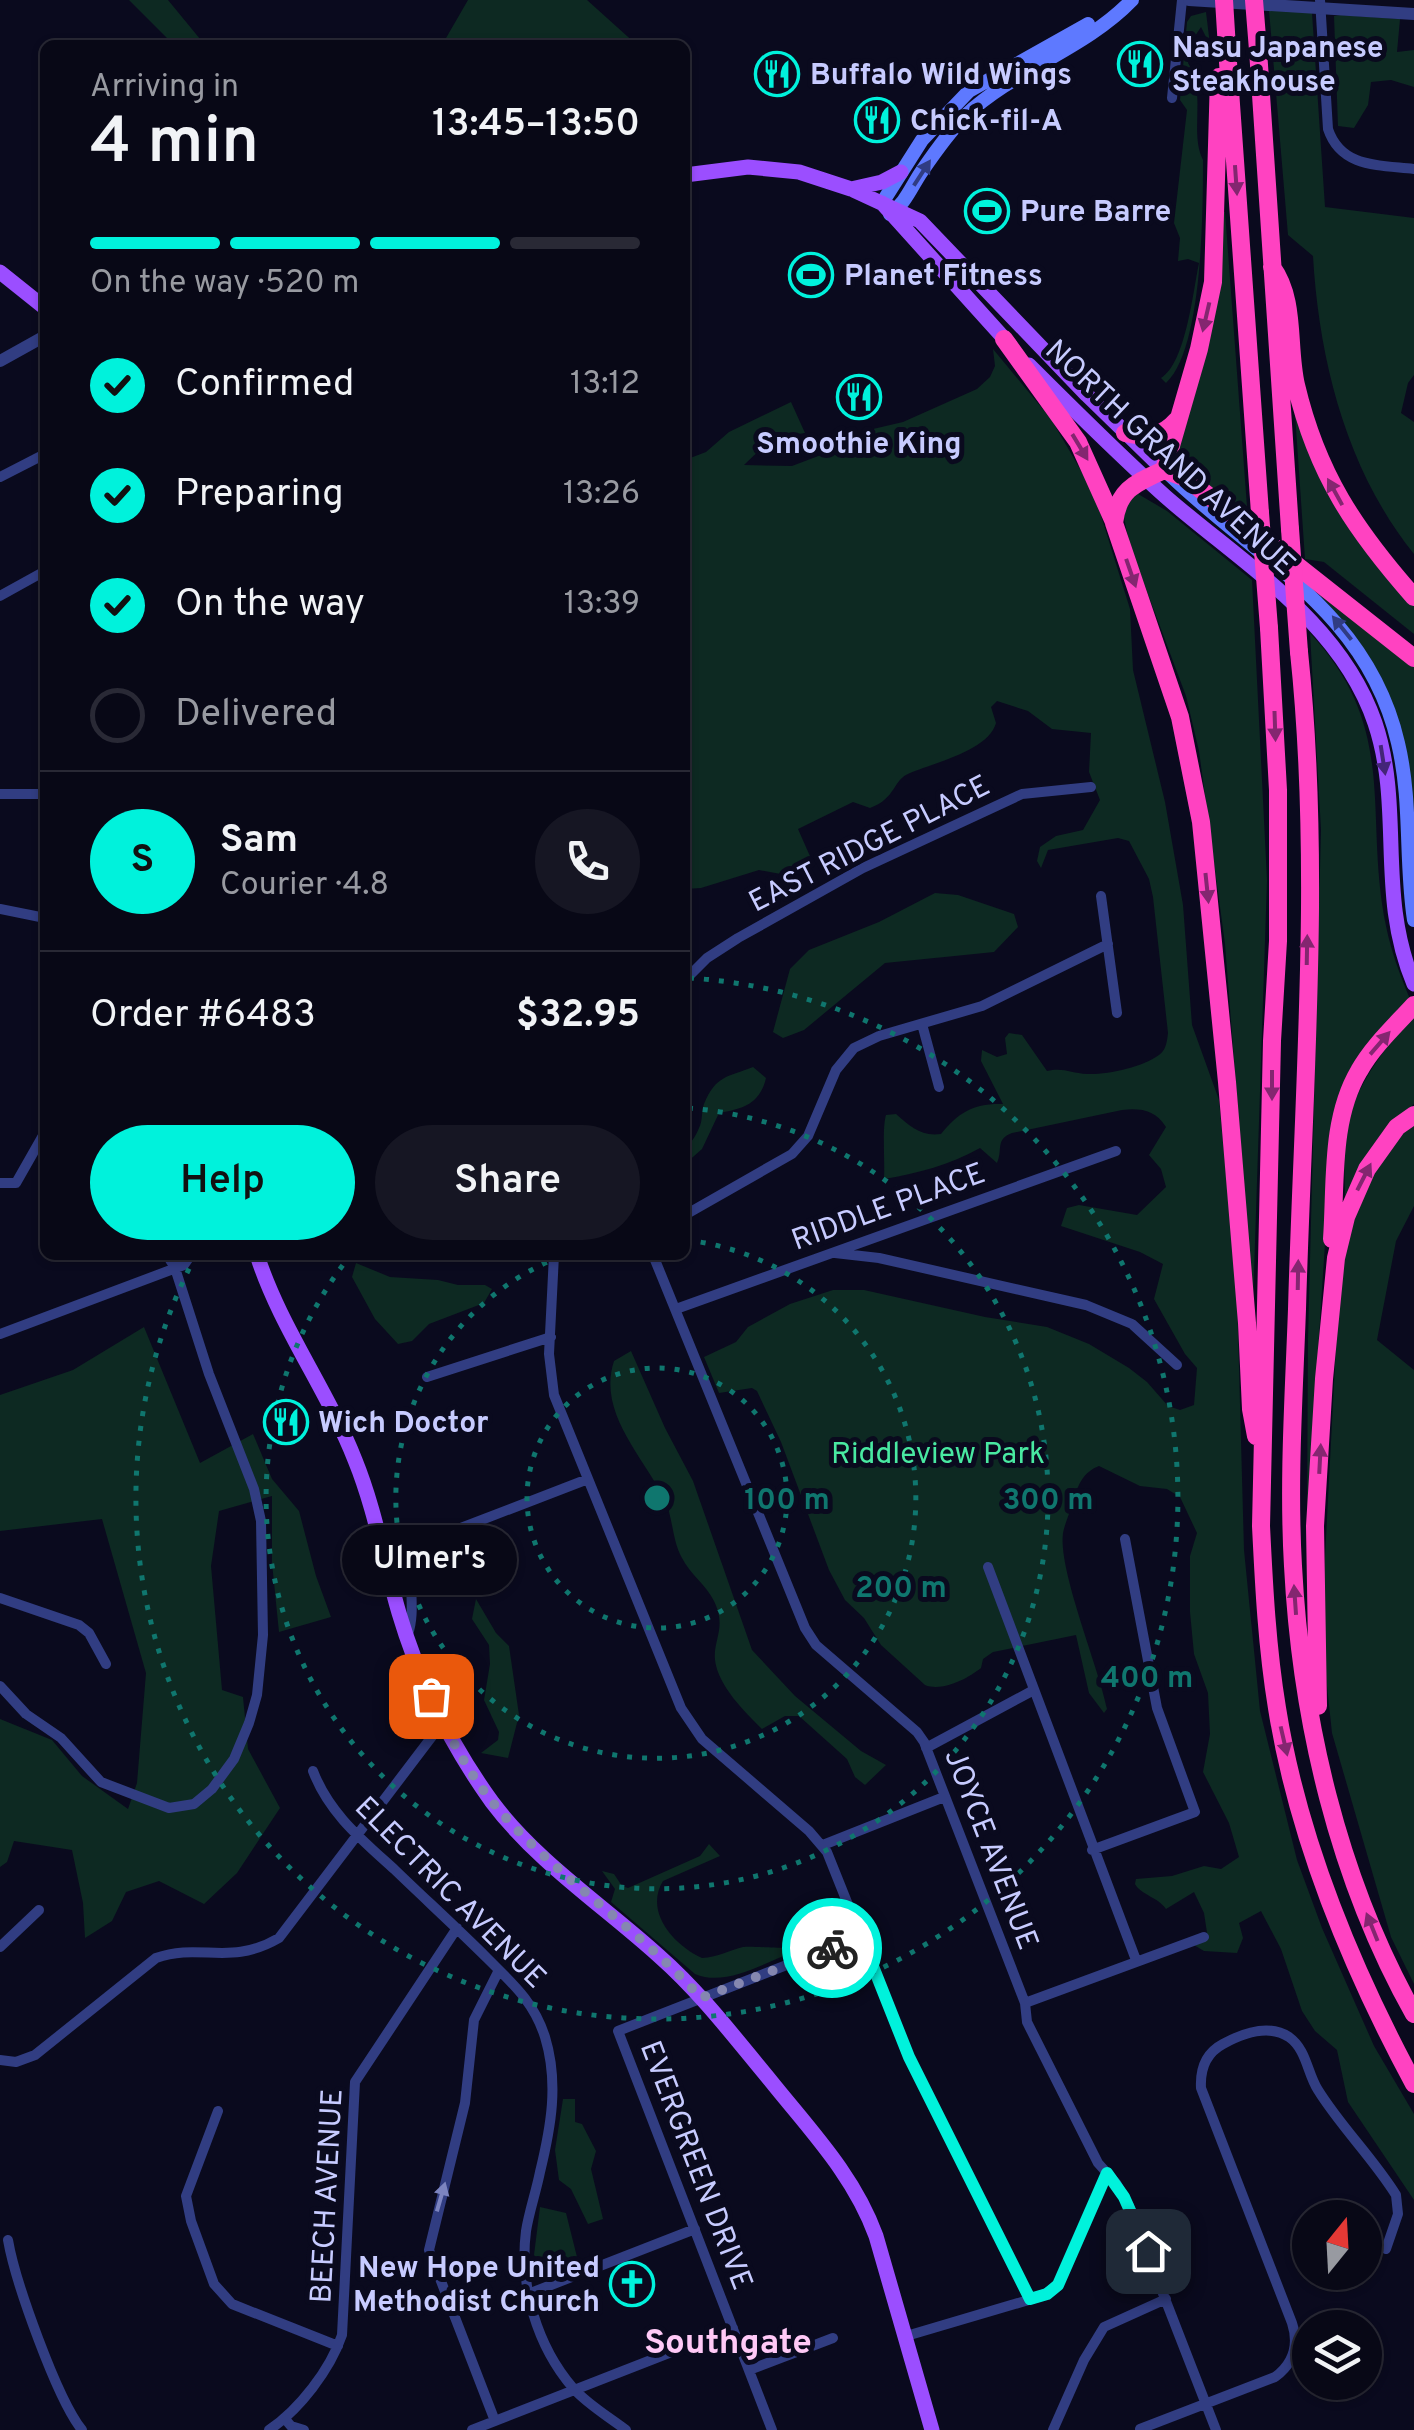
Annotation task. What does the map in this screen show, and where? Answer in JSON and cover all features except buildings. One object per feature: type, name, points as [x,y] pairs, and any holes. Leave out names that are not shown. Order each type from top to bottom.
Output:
[{"type":"highway","points":[[1224,0],[1270,628],[1278,880],[1261,1526],[1267,1628],[1277,1710],[1300,1809],[1345,1942],[1414,2084]]},
{"type":"highway","points":[[1254,0],[1306,746],[1308,902],[1291,1514],[1297,1628],[1314,1731],[1348,1862],[1392,1975],[1414,2014]]},
{"type":"highway","points":[[1164,470],[1214,282],[1219,64],[1227,48]]},
{"type":"highway","points":[[1271,265],[1285,284],[1295,381],[1323,470],[1356,527],[1414,598]]},
{"type":"highway","points":[[1004,338],[1078,442],[1114,523],[1180,717],[1200,822],[1228,1082],[1248,1323],[1251,1409],[1262,1470]]},
{"type":"highway","points":[[1125,433],[1164,433],[1180,416]]},
{"type":"highway","points":[[1114,523],[1124,492],[1146,478],[1164,470],[1186,478],[1414,658]]},
{"type":"highway","points":[[1314,1731],[1318,1701],[1315,1526],[1337,1153],[1345,1101],[1364,1063],[1410,1009]]},
{"type":"highway","points":[[1331,1304],[1336,1258],[1356,1193],[1384,1143],[1414,1115]]},
{"type":"main road","points":[[890,209],[901,172],[932,127],[969,91],[1096,19],[1120,0]]},
{"type":"main road","points":[[890,209],[946,138],[990,94],[1091,32],[1132,0]]},
{"type":"main road","points":[[690,174],[748,167],[799,172],[851,189],[890,209]]},
{"type":"main road","points":[[851,189],[882,182],[901,172]]},
{"type":"main road","name":"NORTH GRAND AVENUE","points":[[890,209],[1004,338],[1146,478],[1314,624],[1356,678],[1376,726],[1384,758],[1390,894],[1398,944],[1414,984]]},
{"type":"main road","name":"NORTH GRAND AVENUE","points":[[890,209],[920,221],[1125,433],[1312,596],[1361,652],[1382,690],[1399,745],[1414,920]]},
{"type":"main road","points":[[0,272],[40,304]]},
{"type":"main road","points":[[259,1260],[267,1286],[340,1424],[363,1481],[407,1638],[442,1722],[494,1805],[533,1846],[658,1955],[701,1998],[856,2191],[876,2236],[932,2430]]},
{"type":"street","points":[[1172,98],[1185,0],[1320,4],[1414,14]]},
{"type":"street","points":[[1320,4],[1328,129],[1332,140],[1343,154],[1355,160],[1414,169]]},
{"type":"street","points":[[0,361],[40,339]]},
{"type":"street","points":[[0,477],[40,457]]},
{"type":"street","points":[[0,596],[40,574]]},
{"type":"street","name":"EAST RIDGE PLACE","points":[[690,975],[707,958],[738,938],[863,868],[1022,794],[1091,787]]},
{"type":"street","points":[[0,794],[40,794]]},
{"type":"street","points":[[1102,896],[1117,1013]]},
{"type":"street","points":[[0,909],[40,917]]},
{"type":"street","points":[[690,1211],[792,1154],[808,1136],[842,1058],[854,1048],[879,1036],[989,1003],[1108,944]]},
{"type":"street","points":[[922,1024],[939,1087]]},
{"type":"street","points":[[0,1183],[16,1183],[40,1141]]},
{"type":"street","name":"RIDDLE PLACE","points":[[676,1309],[1116,1151]]},
{"type":"street","points":[[829,1253],[879,1258],[1086,1305],[1132,1324],[1177,1365]]},
{"type":"street","points":[[0,1686],[26,1714],[61,1738],[101,1782],[169,1808],[191,1806],[212,1788],[234,1759],[244,1736],[257,1695],[263,1635],[261,1521],[254,1489],[208,1374],[170,1260]]},
{"type":"street","points":[[0,1334],[184,1265],[188,1260]]},
{"type":"street","points":[[554,1260],[551,1383],[667,1676],[688,1719],[704,1741],[823,1846],[909,2057],[1030,2299]]},
{"type":"street","name":"JOYCE AVENUE","points":[[655,1260],[805,1628],[816,1645],[917,1732],[926,1748],[1025,2003],[1027,2022],[1098,2163],[1129,2206],[1216,2430]]},
{"type":"street","points":[[427,1377],[550,1337]]},
{"type":"street","points":[[407,1638],[412,1623],[411,1565],[422,1542],[588,1479]]},
{"type":"street","points":[[1092,1850],[1194,1812],[1158,1712],[1125,1539]]},
{"type":"street","points":[[988,1567],[1136,1960]]},
{"type":"street","points":[[0,1598],[79,1624],[89,1633],[106,1664]]},
{"type":"street","points":[[926,1748],[1032,1691]]},
{"type":"street","points":[[0,2060],[16,2062],[35,2055],[156,1958],[181,1953],[242,1954],[279,1938],[442,1722]]},
{"type":"street","name":"ELECTRIC AVENUE","points":[[313,1770],[327,1800],[358,1836],[499,1970],[527,1998],[536,2014],[548,2050],[553,2086],[550,2131],[526,2230],[528,2294],[558,2369],[574,2390],[626,2430]]},
{"type":"street","points":[[823,1846],[944,1797]]},
{"type":"street","points":[[0,1947],[39,1910]]},
{"type":"street","name":"BEECH AVENUE","points":[[268,2430],[285,2419],[326,2368],[338,2346],[345,2318],[354,2082],[456,1928]]},
{"type":"street","points":[[701,1998],[861,1936]]},
{"type":"street","points":[[1025,2003],[1204,1936]]},
{"type":"street","points":[[495,2422],[430,2246],[465,2103],[474,2020],[499,1970]]},
{"type":"street","name":"EVERGREEN DRIVE","points":[[701,1998],[618,2031],[771,2430]]},
{"type":"street","points":[[1140,2429],[1275,2377],[1288,2365],[1296,2342],[1202,2088],[1202,2070],[1214,2049],[1265,2030],[1285,2035],[1298,2045],[1317,2089],[1396,2196],[1398,2214],[1386,2250]]},
{"type":"street","points":[[218,2111],[186,2193],[188,2214],[214,2284],[232,2304],[338,2346]]},
{"type":"street","points":[[903,2337],[1047,2294],[1058,2285],[1107,2173]]},
{"type":"street","points":[[528,2294],[695,2229]]},
{"type":"street","points":[[8,2240],[12,2262],[49,2362],[82,2430]]},
{"type":"street","points":[[1053,2430],[1101,2331],[1121,2317],[1166,2299]]},
{"type":"street","points":[[472,2430],[733,2328]]},
{"type":"street","points":[[749,2370],[833,2338]]},
{"type":"street","points":[[285,2419],[291,2426],[304,2430]]},
{"type":"green space","points":[[129,0],[168,0],[201,40],[169,40]]},
{"type":"green space","points":[[468,0],[587,0],[631,40],[445,40]]},
{"type":"green space","points":[[1269,10],[1312,13],[1325,207],[1414,218],[1414,375],[1408,383],[1401,413],[1414,422],[1414,554],[1391,522],[1354,451],[1330,375],[1313,256],[1288,235]]},
{"type":"green space","points":[[1206,12],[1210,45],[1201,27],[1188,63],[1194,74],[1197,138],[1203,160],[1199,263],[1178,261],[1180,238],[1174,223],[1187,110],[1180,100],[1187,22],[1191,16]]},
{"type":"green space","points":[[1334,16],[1400,19],[1397,52],[1414,50],[1414,87],[1391,80],[1371,82],[1368,105],[1354,128],[1338,126]]},
{"type":"green space","points":[[1221,212],[1225,212],[1248,520],[1175,462]]},
{"type":"green space","points":[[1199,264],[1187,341],[1178,366],[1166,383],[1161,378],[1177,358]]},
{"type":"green space","name":"Riddleview Park","points":[[993,349],[1051,419],[1094,493],[1130,609],[1133,670],[1165,802],[1183,905],[1192,1025],[1219,1100],[1237,1295],[1244,1550],[1260,1711],[1297,1860],[1322,1928],[1374,2046],[1414,2114],[1414,2200],[1348,2102],[1337,2050],[1315,2031],[1302,2011],[1281,1949],[1261,1911],[1239,1923],[1243,1938],[1237,1953],[1204,1951],[1194,1945],[1208,1939],[1204,1913],[1194,1892],[1166,1909],[1135,1884],[1136,1879],[1172,1876],[1204,1866],[1221,1869],[1239,1857],[1229,1823],[1203,1772],[1210,1734],[1208,1693],[1194,1654],[1190,1612],[1190,1556],[1197,1533],[1180,1497],[1167,1489],[1140,1486],[1099,1466],[1085,1476],[1076,1491],[1063,1533],[1063,1549],[1107,1709],[1104,1713],[1089,1693],[1076,1635],[993,1652],[983,1659],[981,1668],[962,1680],[939,1687],[925,1685],[881,1645],[864,1618],[845,1600],[829,1570],[781,1442],[757,1391],[752,1388],[719,1393],[704,1357],[736,1342],[748,1327],[790,1304],[833,1290],[864,1290],[1047,1327],[1089,1344],[1129,1368],[1168,1406],[1180,1410],[1194,1405],[1197,1368],[1154,1299],[1163,1264],[1140,1252],[1061,1226],[1067,1208],[1079,1205],[1137,1215],[1166,1187],[1161,1169],[1149,1155],[1166,1127],[1157,1117],[1141,1110],[1122,1110],[1012,1133],[1001,1142],[997,1163],[980,1148],[934,1168],[884,1179],[886,1115],[896,1114],[922,1132],[941,1134],[968,1110],[1003,1104],[981,1061],[982,1050],[997,1057],[1007,1054],[1005,1038],[1009,1033],[1022,1035],[1047,1071],[1114,1072],[1144,1063],[1165,1048],[1168,1033],[1153,897],[1149,879],[1129,841],[1118,838],[1048,850],[1041,868],[1037,861],[1040,847],[1056,836],[1083,830],[1100,800],[1089,772],[1091,733],[1052,729],[1028,711],[997,701],[991,707],[996,723],[983,741],[904,776],[879,804],[870,808],[853,802],[798,829],[813,863],[810,868],[786,875],[759,870],[690,889],[690,458],[706,452],[729,432],[791,402],[805,433],[771,443],[744,465],[792,466],[842,447],[873,429],[903,422],[977,389],[995,366]]},
{"type":"green space","points":[[1294,399],[1303,433],[1414,604],[1414,634],[1324,562],[1305,559]]},
{"type":"green space","points":[[1133,491],[1167,511],[1252,580],[1267,880],[1253,1303],[1225,944],[1199,751],[1186,696],[1130,546],[1123,513]]},
{"type":"green space","points":[[1316,591],[1414,663],[1414,874],[1409,789],[1397,721],[1370,659]]},
{"type":"green space","points":[[1310,633],[1338,669],[1357,704],[1368,739],[1386,926],[1410,999],[1358,1060],[1343,1093],[1332,1136],[1307,1520],[1321,830]]},
{"type":"green space","points":[[935,893],[958,895],[1014,914],[1018,927],[994,952],[885,963],[804,1030],[783,1038],[773,1032],[790,969],[809,950],[879,922]]},
{"type":"green space","points":[[1414,1013],[1414,1104],[1381,1134],[1345,1198],[1345,1145],[1351,1111],[1373,1067]]},
{"type":"green space","points":[[753,1067],[766,1078],[755,1099],[743,1107],[719,1113],[702,1149],[690,1160],[690,1144],[700,1125],[704,1104],[713,1087],[724,1078]]},
{"type":"green space","points":[[1414,1121],[1414,1206],[1396,1241],[1377,1340],[1414,1370],[1414,1984],[1391,1937],[1332,1733],[1325,1667],[1324,1577],[1339,1287],[1347,1235],[1380,1159]]},
{"type":"green space","points":[[356,1263],[390,1277],[485,1285],[492,1289],[484,1303],[429,1324],[412,1341],[398,1344],[375,1319],[352,1277]]},
{"type":"green space","points":[[144,1327],[200,1463],[253,1434],[272,1479],[299,1511],[331,1617],[279,1632],[272,1563],[272,1496],[219,1511],[211,1566],[222,1690],[243,1697],[248,1749],[280,1808],[237,1873],[204,1904],[159,1881],[126,1892],[112,1921],[85,1938],[83,1903],[72,1850],[14,1841],[7,1862],[0,1867],[0,1719],[52,1740],[82,1776],[128,1809],[137,1783],[146,1673],[102,1519],[0,1531],[0,1395],[73,1370]]},
{"type":"green space","points":[[631,1351],[693,1481],[752,1650],[795,1696],[861,1751],[886,1765],[865,1785],[855,1777],[847,1759],[799,1716],[785,1716],[762,1729],[721,1679],[715,1660],[718,1610],[682,1558],[665,1500],[625,1434],[612,1399],[614,1361]]},
{"type":"green space","points":[[476,1599],[496,1633],[509,1646],[519,1715],[508,1758],[481,1753],[498,1740],[499,1732],[484,1700],[489,1645],[472,1619]]},
{"type":"green space","points":[[709,1844],[720,1856],[663,1881],[658,1893],[660,1916],[672,1936],[702,1958],[746,1947],[785,1948],[791,1953],[731,1976],[695,1974],[611,1902],[615,1889],[602,1871],[614,1874],[628,1888],[700,1856]]},
{"type":"green space","points":[[563,2099],[575,2099],[575,2122],[582,2124],[596,2151],[591,2169],[603,2219],[588,2224],[571,2189],[559,2180],[555,2150]]},
{"type":"green space","points":[[540,2207],[566,2213],[577,2257],[540,2262],[534,2255]]},
{"type":"way so far","points":[[431,1696],[460,1754],[494,1805],[533,1846],[687,1981],[701,1998],[832,1948]]},
{"type":"place","name":"Nasu Japanese Steakhouse","points":[[1140,64]]},
{"type":"place","name":"Buffalo Wild Wings","points":[[777,74]]},
{"type":"place","name":"Chick-fil-A","points":[[877,120]]},
{"type":"place","name":"Pure Barre","points":[[987,211]]},
{"type":"place","name":"Planet Fitness","points":[[811,275]]},
{"type":"place","name":"Smoothie King","points":[[859,397]]},
{"type":"place","name":"Wich Doctor","points":[[286,1422]]},
{"type":"place","name":"Ulmer's","points":[[431,1696]]},
{"type":"place","name":"New Hope United Methodist Church","points":[[632,2284]]},
{"type":"district","name":"Southgate","points":[[728,2341]]},
{"type":"route","points":[[832,1948],[861,1936],[909,2057],[1030,2299],[1047,2294],[1058,2285],[1107,2173],[1124,2197],[1148,2251]]}]
